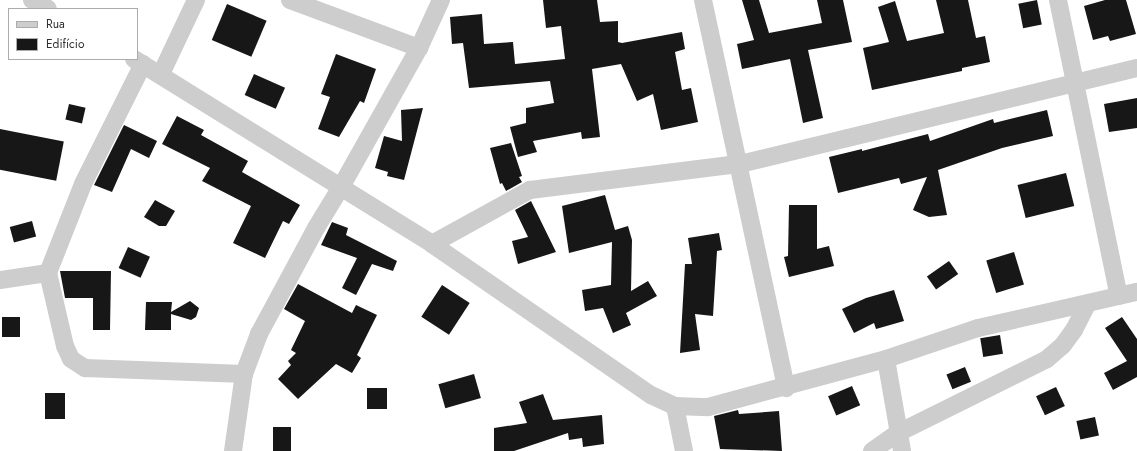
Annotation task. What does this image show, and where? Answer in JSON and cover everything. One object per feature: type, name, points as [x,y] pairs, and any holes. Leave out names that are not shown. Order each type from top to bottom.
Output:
[{"type":"street","points":[[32,0],[46,8]]},
{"type":"street","points":[[161,74],[196,0]]},
{"type":"street","points":[[290,0],[419,48]]},
{"type":"street","points":[[233,451],[244,374],[259,334],[316,228],[342,187],[419,48],[441,0]]},
{"type":"street","points":[[703,0],[740,164],[786,388]]},
{"type":"street","points":[[1058,0],[1077,83],[1119,296]]},
{"type":"street","points":[[244,374],[85,368],[70,359],[65,346],[48,273],[83,184],[139,62],[161,74],[432,244],[651,395],[675,406],[708,407],[786,388],[886,359],[978,328],[1137,292]]},
{"type":"street","points":[[432,244],[530,190],[740,164],[1137,68]]},
{"type":"street","points":[[0,280],[48,273]]},
{"type":"street","points":[[872,451],[898,433],[1047,359],[1063,345],[1074,330],[1088,303]]},
{"type":"street","points":[[886,359],[902,451]]},
{"type":"street","points":[[675,406],[684,451]]},
{"type":"building","points":[[543,0],[597,0],[600,22],[618,21],[618,42],[622,43],[682,32],[685,49],[675,52],[682,90],[691,88],[698,122],[661,130],[653,94],[637,101],[621,64],[592,69],[600,137],[582,139],[581,132],[533,141],[537,152],[518,157],[510,127],[526,123],[526,108],[554,103],[550,81],[469,88],[463,43],[452,44],[450,17],[482,14],[484,44],[513,42],[515,64],[565,59],[561,26],[546,28]]},
{"type":"building","points":[[742,0],[759,0],[769,33],[822,23],[817,0],[843,0],[852,42],[808,50],[823,118],[803,123],[790,59],[742,69],[737,44],[754,40]]},
{"type":"building","points":[[936,0],[968,0],[976,38],[985,36],[990,62],[962,68],[962,71],[872,90],[863,48],[889,42],[878,7],[895,1],[907,41],[944,33]]},
{"type":"building","points":[[1037,0],[1042,25],[1023,28],[1018,4]]},
{"type":"building","points":[[1105,0],[1126,0],[1136,34],[1110,41],[1108,36],[1093,40],[1084,6]]},
{"type":"building","points":[[227,4],[267,21],[251,57],[212,40]]},
{"type":"building","points":[[336,54],[376,69],[364,103],[360,101],[339,137],[318,129],[330,97],[321,94]]},
{"type":"building","points":[[254,74],[285,88],[276,109],[245,95]]},
{"type":"building","points":[[1137,98],[1137,128],[1109,132],[1104,104]]},
{"type":"building","points":[[69,104],[86,108],[82,123],[65,120]]},
{"type":"building","points":[[423,108],[404,180],[387,176],[388,172],[375,168],[384,136],[402,141],[401,110]]},
{"type":"building","points":[[1047,110],[1053,136],[1002,148],[938,170],[947,215],[929,217],[913,210],[927,177],[901,184],[899,178],[838,193],[829,157],[862,149],[862,151],[928,134],[930,141],[993,119],[994,123]]},
{"type":"building","points":[[177,116],[204,130],[201,135],[248,161],[242,172],[300,205],[289,224],[283,221],[265,258],[233,243],[251,206],[202,181],[210,168],[162,144]]},
{"type":"building","points":[[124,125],[157,141],[149,158],[131,149],[112,192],[94,185]]},
{"type":"building","points":[[0,129],[64,141],[56,181],[0,170]]},
{"type":"building","points":[[511,143],[522,176],[519,177],[522,182],[506,191],[502,183],[500,184],[490,148]]},
{"type":"building","points":[[1066,173],[1074,206],[1026,218],[1017,185]]},
{"type":"building","points":[[605,195],[615,230],[628,226],[632,240],[631,291],[648,281],[657,296],[626,313],[631,325],[613,333],[603,308],[585,311],[582,290],[611,285],[612,242],[569,253],[562,206]]},
{"type":"building","points":[[155,200],[175,211],[166,226],[159,226],[144,217]]},
{"type":"building","points":[[531,201],[556,252],[518,264],[512,241],[528,237],[515,210]]},
{"type":"building","points":[[789,205],[817,205],[817,249],[829,246],[834,266],[789,277],[784,257],[788,256]]},
{"type":"building","points":[[32,221],[36,236],[14,242],[10,227]]},
{"type":"building","points":[[332,222],[348,228],[346,235],[397,261],[393,271],[372,264],[356,295],[342,288],[357,258],[321,245]]},
{"type":"building","points":[[719,233],[722,250],[717,251],[713,316],[695,314],[700,350],[680,353],[685,264],[692,264],[688,238]]},
{"type":"building","points":[[128,247],[150,257],[141,278],[119,268]]},
{"type":"building","points":[[1014,252],[1024,285],[996,293],[986,260]]},
{"type":"building","points":[[949,261],[958,274],[936,290],[927,276]]},
{"type":"building","points":[[60,271],[111,271],[110,330],[93,330],[93,298],[65,298]]},
{"type":"building","points":[[298,284],[352,313],[356,305],[377,315],[357,355],[361,358],[352,373],[336,364],[298,399],[278,379],[291,365],[288,361],[296,353],[291,350],[305,321],[284,309]]},
{"type":"building","points":[[442,285],[470,303],[449,335],[421,317]]},
{"type":"building","points":[[894,290],[904,321],[876,329],[874,323],[854,333],[842,309],[866,298]]},
{"type":"building","points":[[190,301],[199,308],[196,317],[191,320],[171,314],[171,330],[145,330],[146,302],[172,302],[171,312]]},
{"type":"building","points":[[2,317],[20,317],[20,337],[2,337]]},
{"type":"building","points":[[1122,317],[1137,339],[1137,377],[1113,390],[1104,373],[1127,361],[1105,328]]},
{"type":"building","points":[[1000,335],[1003,354],[983,357],[980,338]]},
{"type":"building","points":[[965,367],[971,382],[952,389],[946,374]]},
{"type":"building","points":[[474,374],[481,398],[445,408],[438,384]]},
{"type":"building","points":[[852,386],[860,405],[836,415],[828,396]]},
{"type":"building","points":[[1056,387],[1065,406],[1045,415],[1036,396]]},
{"type":"building","points":[[367,388],[387,388],[387,409],[367,409]]},
{"type":"building","points":[[45,393],[65,393],[65,419],[45,419]]},
{"type":"building","points":[[543,394],[553,420],[602,415],[604,444],[583,447],[582,438],[569,440],[568,433],[514,451],[494,451],[494,428],[527,423],[519,402]]},
{"type":"building","points":[[738,410],[739,414],[779,411],[782,451],[720,449],[714,416]]},
{"type":"building","points":[[1095,417],[1099,436],[1080,440],[1076,421]]},
{"type":"building","points":[[273,427],[291,427],[291,451],[273,451]]}]
